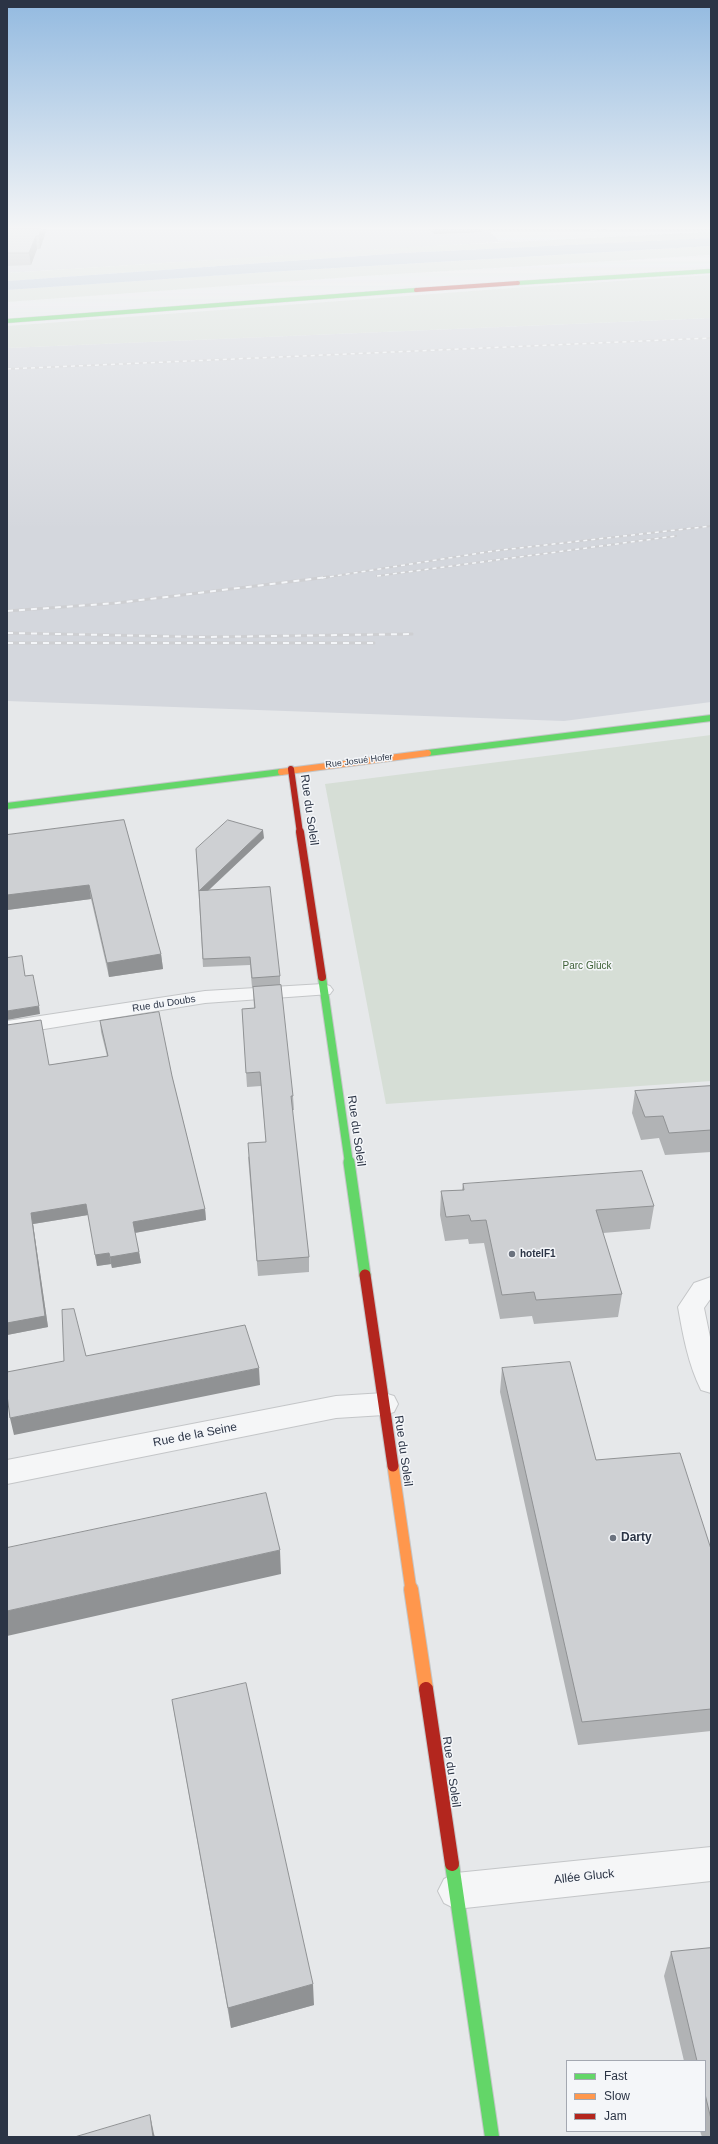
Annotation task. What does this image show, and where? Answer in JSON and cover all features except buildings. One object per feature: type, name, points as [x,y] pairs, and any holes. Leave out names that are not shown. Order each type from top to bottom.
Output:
[{"type":"main road","name":"Rue Josué Hofer","points":[[7,806],[291,769],[711,718]]},
{"type":"main road","name":"Rue du Soleil","points":[[291,769],[492,2137]]},
{"type":"street","name":"Rue du Doubs","points":[[7,1028],[205,997],[323,990]]},
{"type":"street","points":[[711,1286],[702,1290],[691,1307],[696,1337],[711,1382]]},
{"type":"street","name":"Rue de la Seine","points":[[7,1472],[336,1407],[384,1404]]},
{"type":"street","name":"Allée Gluck","points":[[456,1891],[711,1864]]},
{"type":"shaded area","points":[[452,329],[711,329],[711,702],[564,721],[7,701],[7,348]]},
{"type":"green space","points":[[7,329],[452,329],[7,348]]},
{"type":"green space","name":"Parc Glück","points":[[711,735],[711,1081],[386,1104],[325,784]]},
{"type":"railway","points":[[7,369],[711,338]]},
{"type":"railway","points":[[322,578],[493,551],[711,526]]},
{"type":"railway","points":[[377,576],[676,536]]},
{"type":"railway","points":[[7,611],[117,603],[328,577]]},
{"type":"railway","points":[[7,633],[205,637],[412,634]]},
{"type":"railway","points":[[7,643],[374,643]]},
{"type":"traffic: fast","points":[[428,753],[711,718]]},
{"type":"traffic: fast","points":[[7,806],[281,772]]},
{"type":"traffic: fast","points":[[322,977],[365,1275]]},
{"type":"traffic: fast","points":[[452,1864],[492,2137]]},
{"type":"traffic: slow","points":[[281,772],[428,753]]},
{"type":"traffic: slow","points":[[393,1466],[426,1689]]},
{"type":"traffic: jam","points":[[291,769],[322,977]]},
{"type":"traffic: jam","points":[[365,1275],[393,1466]]},
{"type":"traffic: jam","points":[[426,1689],[452,1864]]},
{"type":"place","name":"hotelF1","points":[[512,1254]]},
{"type":"place","name":"Darty","points":[[613,1538]]}]
